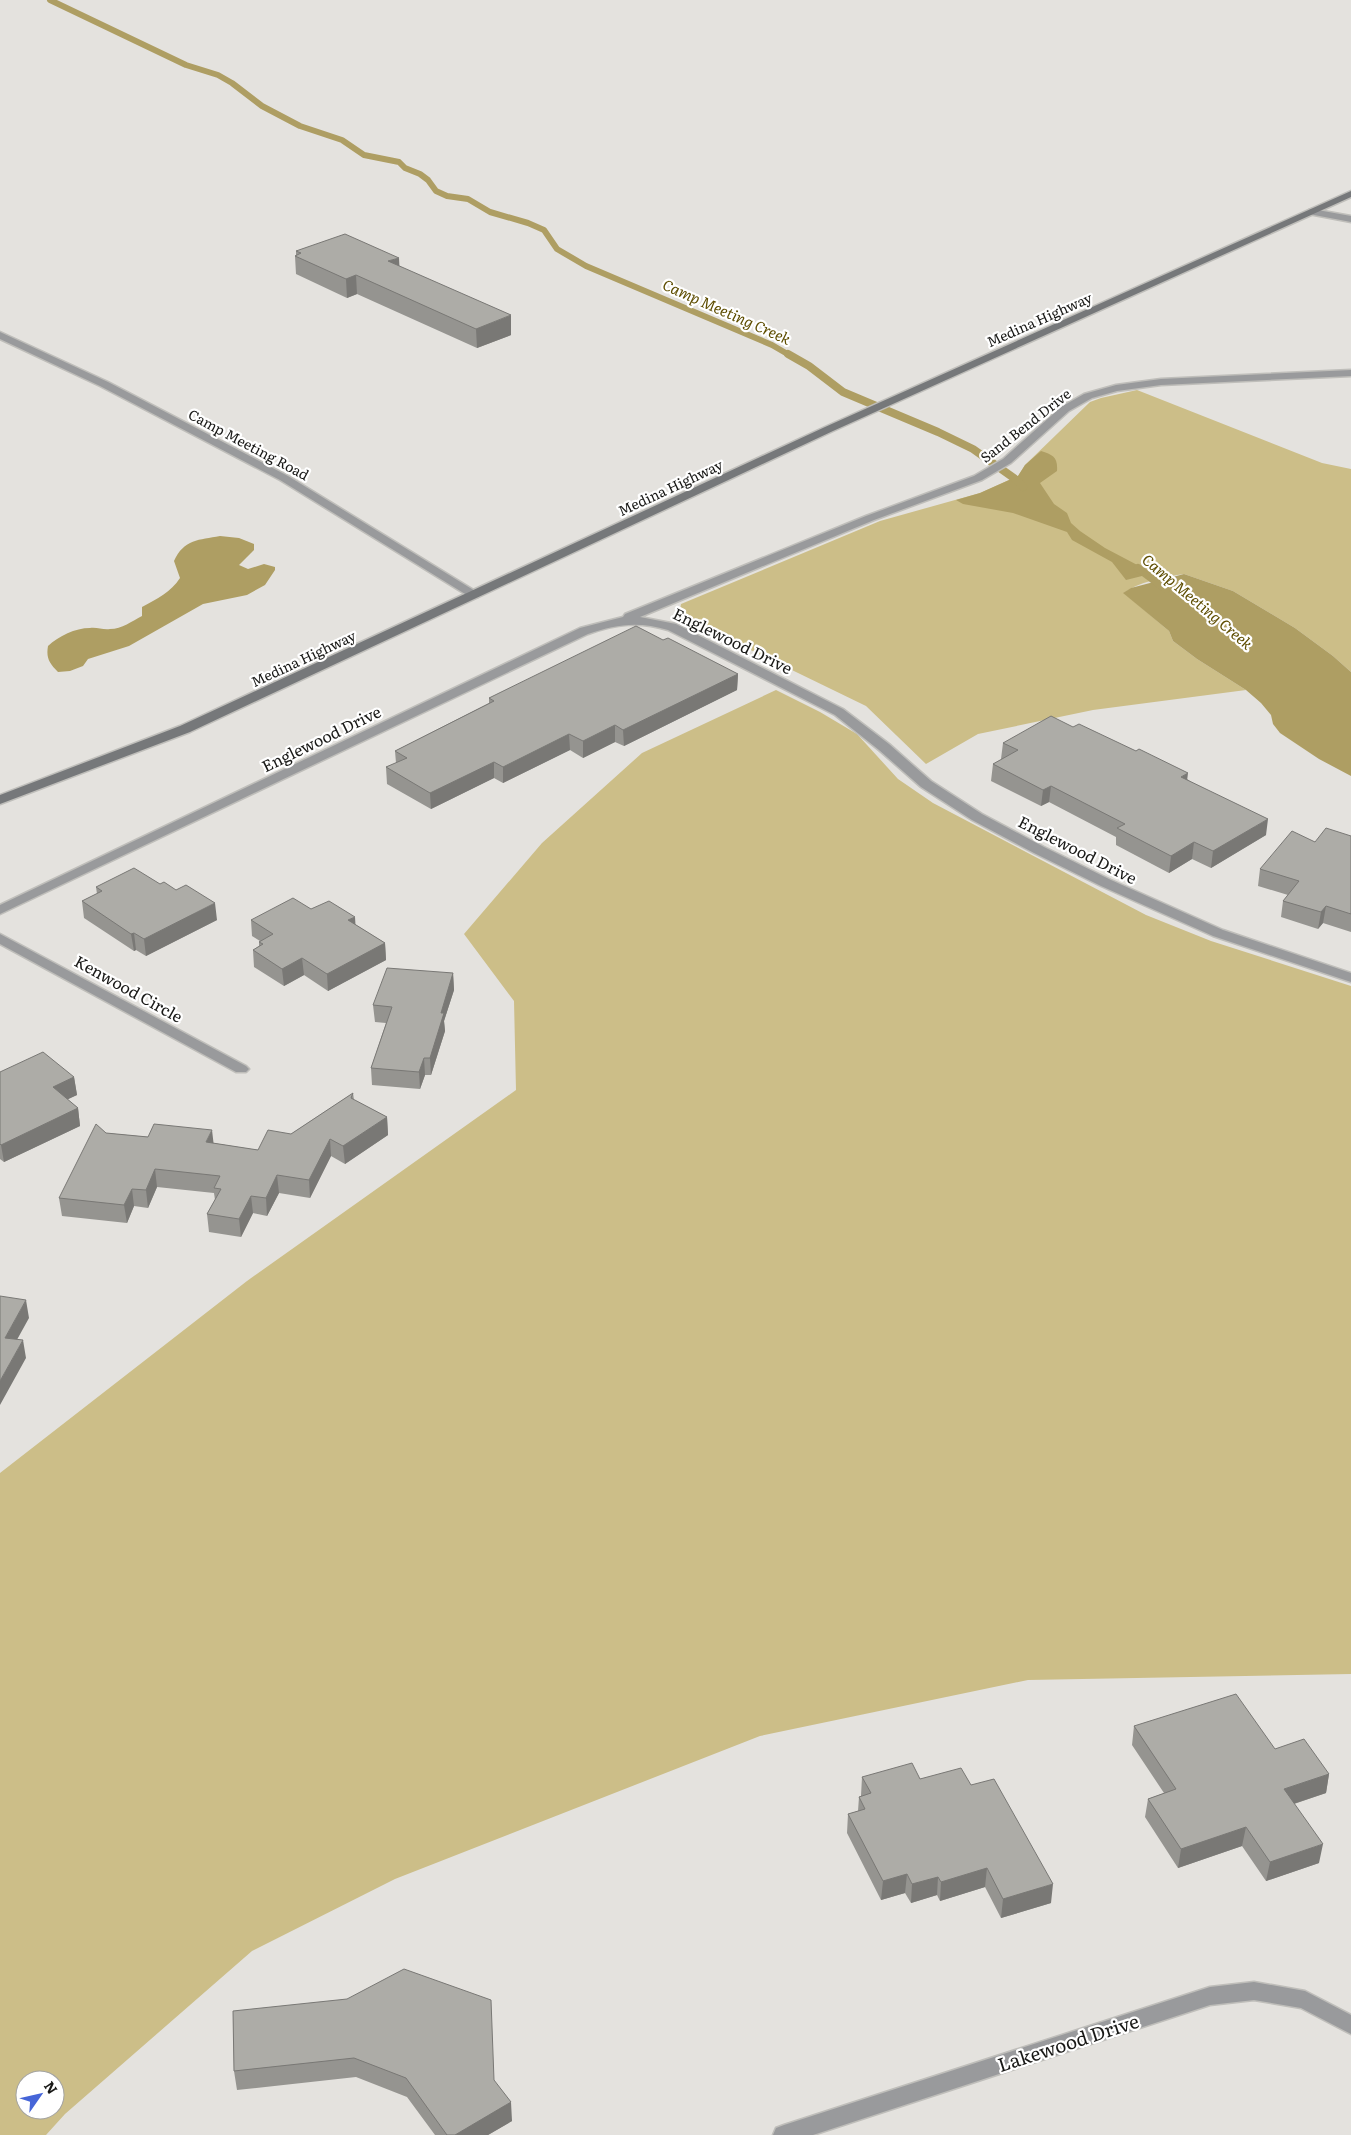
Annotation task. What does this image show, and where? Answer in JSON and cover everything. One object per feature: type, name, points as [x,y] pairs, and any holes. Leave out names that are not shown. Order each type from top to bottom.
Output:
[{"type":"main road","name":"Medina Highway","points":[[0,800],[185,730],[829,429],[1351,194]]},
{"type":"street","points":[[1312,212],[1351,219]]},
{"type":"street","name":"Camp Meeting Road","points":[[0,335],[104,384],[284,478],[474,594]]},
{"type":"street","name":"Sand Bend Drive","points":[[623,620],[883,513],[978,478],[996,469],[1075,402],[1116,388],[1218,378],[1351,373]]},
{"type":"street","name":"Englewood Drive","points":[[0,910],[584,631],[606,622],[652,620],[672,627],[839,712],[884,747],[926,784],[977,817],[1106,884],[1218,934],[1351,978]]},
{"type":"street","name":"Kenwood Circle","points":[[0,938],[241,1069]]},
{"type":"street","name":"Lakewood Drive","points":[[784,2135],[1210,1996],[1254,1991],[1305,2000],[1351,2025]]},
{"type":"shaded area","points":[[1137,390],[1322,463],[1351,469],[1351,672],[1295,628],[1233,591],[1184,574],[1169,576],[1144,583],[1124,593],[1169,631],[1173,641],[1197,659],[1246,690],[1093,710],[978,734],[926,764],[866,706],[689,620],[680,610],[681,604],[880,521],[980,493],[1018,476],[1025,465],[1090,402]]},
{"type":"shaded area","points":[[776,690],[820,712],[857,734],[898,779],[933,803],[1146,915],[1211,941],[1351,986],[1351,1674],[1028,1680],[760,1736],[395,1879],[252,1951],[65,2114],[65,2070],[15,2070],[15,2120],[60,2120],[46,2135],[0,2135],[0,1473],[247,1281],[516,1090],[514,1001],[464,934],[542,843],[642,753]]},
{"type":"water","points":[[1041,451],[1052,455],[1057,463],[1057,471],[1040,483],[1054,504],[1067,513],[1071,523],[1080,531],[1150,574],[1126,580],[1112,562],[1072,540],[1067,532],[1013,513],[963,504],[956,500],[980,493],[1018,476],[1025,465]]},
{"type":"water","points":[[220,536],[239,538],[254,544],[254,550],[239,565],[248,569],[264,564],[275,567],[265,585],[247,595],[203,604],[129,646],[88,659],[83,666],[70,671],[58,672],[52,666],[47,654],[48,646],[52,642],[73,631],[84,628],[114,629],[142,616],[142,607],[168,591],[180,578],[174,561],[182,548],[199,540]]},
{"type":"water","points":[[1184,574],[1233,591],[1295,628],[1351,672],[1351,776],[1319,759],[1280,733],[1273,724],[1271,715],[1261,703],[1246,690],[1197,659],[1173,641],[1169,631],[1123,593],[1131,588]]},
{"type":"building","points":[[345,234],[399,258],[388,261],[511,315],[476,329],[356,275],[346,279],[295,256],[301,253],[296,251]]},
{"type":"building","points":[[636,626],[663,640],[668,638],[738,674],[623,730],[615,725],[583,741],[569,734],[503,767],[494,762],[430,793],[386,767],[407,758],[395,751],[494,701],[489,698]]},
{"type":"building","points":[[1051,716],[1073,727],[1079,724],[1136,751],[1139,749],[1188,773],[1181,777],[1268,819],[1213,851],[1194,842],[1171,856],[1117,828],[1125,824],[1051,786],[1043,790],[993,764],[1018,750],[1003,743]]},
{"type":"building","points":[[1326,828],[1351,836],[1351,914],[1326,906],[1321,912],[1283,901],[1299,881],[1260,869],[1292,831],[1315,842]]},
{"type":"building","points":[[134,868],[160,884],[164,882],[176,890],[186,885],[215,903],[144,939],[134,933],[131,934],[82,901],[102,891],[96,887]]},
{"type":"building","points":[[293,898],[311,909],[329,901],[355,917],[348,920],[385,943],[327,974],[302,958],[282,969],[253,950],[263,944],[259,942],[273,934],[251,920]]},
{"type":"building","points":[[387,968],[453,973],[441,1013],[444,1013],[430,1058],[424,1058],[419,1072],[371,1068],[392,1007],[373,1005]]},
{"type":"building","points":[[43,1052],[74,1077],[53,1087],[78,1108],[1,1145],[0,1072]]},
{"type":"building","points":[[353,1093],[351,1098],[387,1117],[343,1146],[330,1139],[309,1180],[277,1175],[266,1198],[251,1196],[239,1219],[207,1214],[221,1189],[214,1188],[220,1176],[155,1169],[146,1190],[132,1189],[124,1205],[59,1198],[96,1124],[106,1133],[148,1137],[154,1124],[212,1130],[206,1142],[258,1150],[268,1130],[291,1134]]},
{"type":"building","points":[[0,1296],[26,1300],[5,1338],[23,1340],[0,1381]]},
{"type":"building","points":[[1236,1694],[1275,1749],[1304,1739],[1329,1774],[1284,1789],[1323,1844],[1270,1862],[1246,1827],[1181,1849],[1148,1799],[1176,1789],[1134,1726]]},
{"type":"building","points":[[912,1763],[920,1779],[961,1768],[971,1785],[994,1779],[1053,1884],[1003,1899],[987,1868],[941,1882],[938,1877],[912,1884],[907,1874],[883,1881],[848,1814],[865,1809],[859,1797],[871,1793],[862,1777]]},
{"type":"building","points":[[404,1969],[491,2000],[494,2080],[511,2102],[455,2135],[447,2135],[406,2078],[354,2058],[234,2071],[233,2011],[347,1999]]},
{"type":"waterway","name":"Camp Meeting Creek","points":[[50,0],[186,65],[218,75],[232,83],[262,106],[300,126],[342,140],[364,155],[399,162],[405,168],[420,174],[428,180],[436,191],[447,196],[468,199],[490,212],[528,223],[544,230],[557,249],[586,266],[772,345],[791,356]]},
{"type":"waterway","name":"Camp Meeting Creek","points":[[788,354],[809,366],[843,392],[938,432],[973,449],[1018,481],[1023,487]]},
{"type":"waterway","name":"Camp Meeting Creek","points":[[1138,568],[1166,589]]}]
